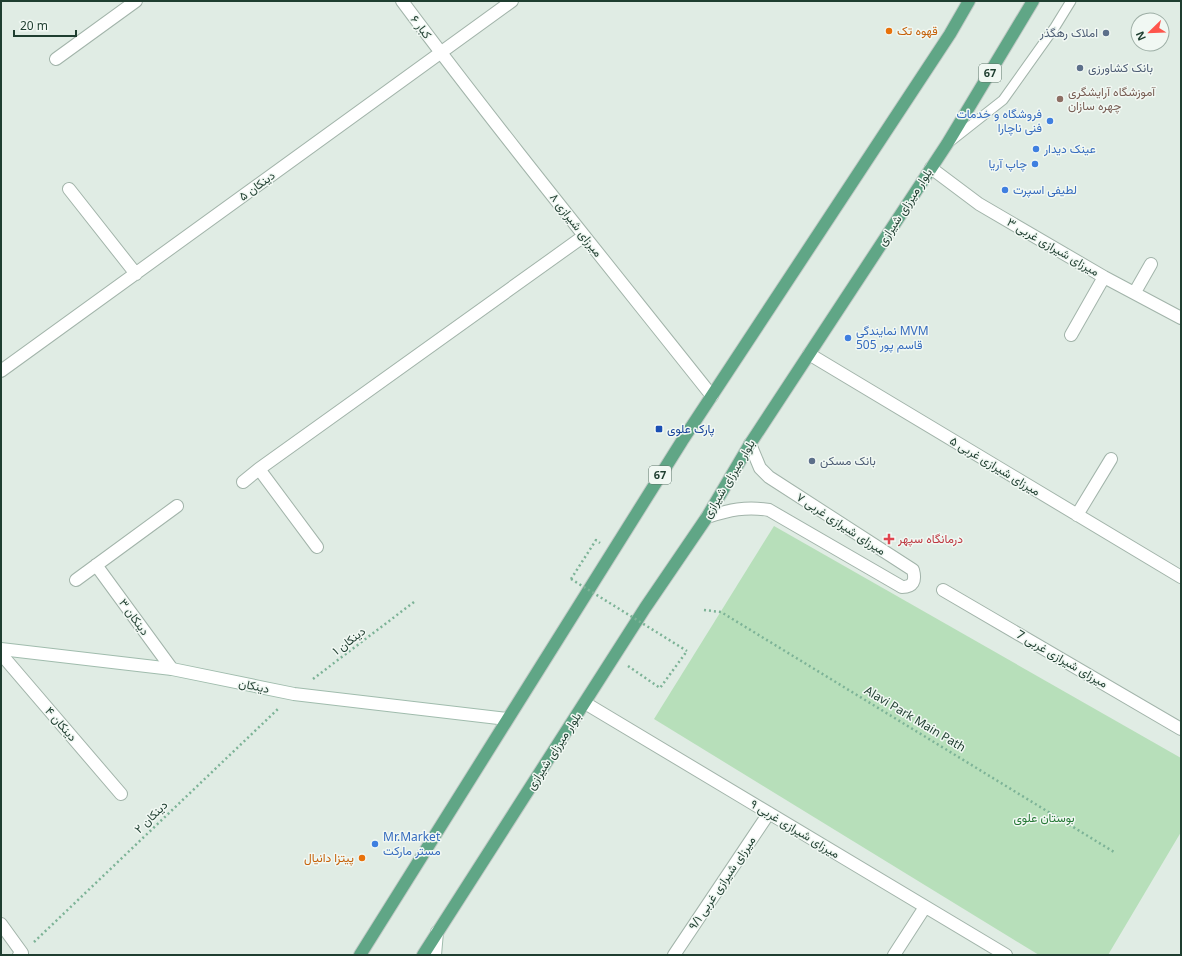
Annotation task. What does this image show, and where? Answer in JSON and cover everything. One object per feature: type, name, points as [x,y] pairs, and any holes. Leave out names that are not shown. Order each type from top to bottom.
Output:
[{"type":"main road","name":"67","points":[[360,955],[682,441],[950,34],[969,1]]},
{"type":"main road","name":"بلوار میرزای شیرازی","points":[[423,955],[645,608],[707,517],[750,444],[947,144],[1033,1]]},
{"type":"street","points":[[56,59],[136,1]]},
{"type":"street","name":"۶ کبار","points":[[402,1],[440,53]]},
{"type":"street","name":"۵ دینکان","points":[[1,371],[512,1]]},
{"type":"street","name":"۸ میرزای شیرازی","points":[[440,53],[712,396]]},
{"type":"street","name":"۳ میرزای شیرازی غربی","points":[[931,168],[979,204],[1104,277],[1135,292],[1181,318]]},
{"type":"street","points":[[69,189],[136,274]]},
{"type":"street","points":[[243,482],[584,236]]},
{"type":"street","points":[[1135,292],[1151,264]]},
{"type":"street","points":[[1071,335],[1104,277]]},
{"type":"street","name":"۵ میرزای شیرازی غربی","points":[[809,354],[1181,577]]},
{"type":"street","name":"۷ میرزای شیرازی غربی","points":[[707,517],[731,509],[769,510],[902,587],[908,587],[913,583],[915,578],[913,570],[769,477],[760,468],[750,444]]},
{"type":"street","points":[[1077,515],[1111,459]]},
{"type":"street","points":[[259,469],[317,548]]},
{"type":"street","points":[[76,580],[177,506]]},
{"type":"street","name":"۳ دینکان","points":[[96,565],[172,669]]},
{"type":"street","name":"میرزای شیرازی غربی 7","points":[[943,590],[1181,729]]},
{"type":"street","name":"دینکان","points":[[1,649],[172,669],[294,694],[507,719]]},
{"type":"street","name":"دینکان ۴","points":[[1,654],[121,794]]},
{"type":"street","name":"میرزای شیرازی غربی ۹","points":[[585,703],[1006,955]]},
{"type":"street","name":"میرزای شیرازی غربی ۹/۱","points":[[675,954],[769,813]]},
{"type":"street","points":[[894,955],[925,907]]},
{"type":"street","points":[[1,924],[20,954]]},
{"type":"street","points":[[435,955],[437,932]]},
{"type":"lane","points":[[947,144],[1003,100],[1055,27],[1071,1]]},
{"type":"path","points":[[596,540],[571,579],[687,651],[660,688],[614,657]]},
{"type":"path","name":"۱ دینکان","points":[[294,694],[414,602]]},
{"type":"path","name":"Alavi Park Main Path","points":[[704,610],[721,612],[1114,852]]},
{"type":"path","name":"دینکان ۲","points":[[20,954],[294,694]]},
{"type":"green space","name":"بوستان علوی","points":[[774,526],[1181,758],[1181,832],[1108,955],[1039,955],[654,719]]},
{"type":"place","name":"قهوه تک","points":[[889,31]]},
{"type":"place","name":"املاک رهگذر","points":[[1106,33]]},
{"type":"place","name":"بانک کشاورزی","points":[[1080,68]]},
{"type":"place","name":"آموزشگاه آرایشگری چهره سازان","points":[[1060,99]]},
{"type":"place","name":"فروشگاه و خدمات فنی ناچارا","points":[[1050,121]]},
{"type":"place","name":"عینک دیدار","points":[[1036,149]]},
{"type":"place","name":"چاپ آریا","points":[[1035,164]]},
{"type":"place","name":"لطیفی اسپرت","points":[[1005,190]]},
{"type":"place","name":"نمایندگی MVM 505 قاسم پور","points":[[848,338]]},
{"type":"place","name":"پارک علوی","points":[[659,429]]},
{"type":"place","name":"بانک مسکن","points":[[812,461]]},
{"type":"place","name":"درمانگاه سپهر","points":[[889,539]]},
{"type":"place","name":"Mr.Market مستر مارکت","points":[[375,844]]},
{"type":"place","name":"پیتزا دانیال","points":[[362,858]]}]
